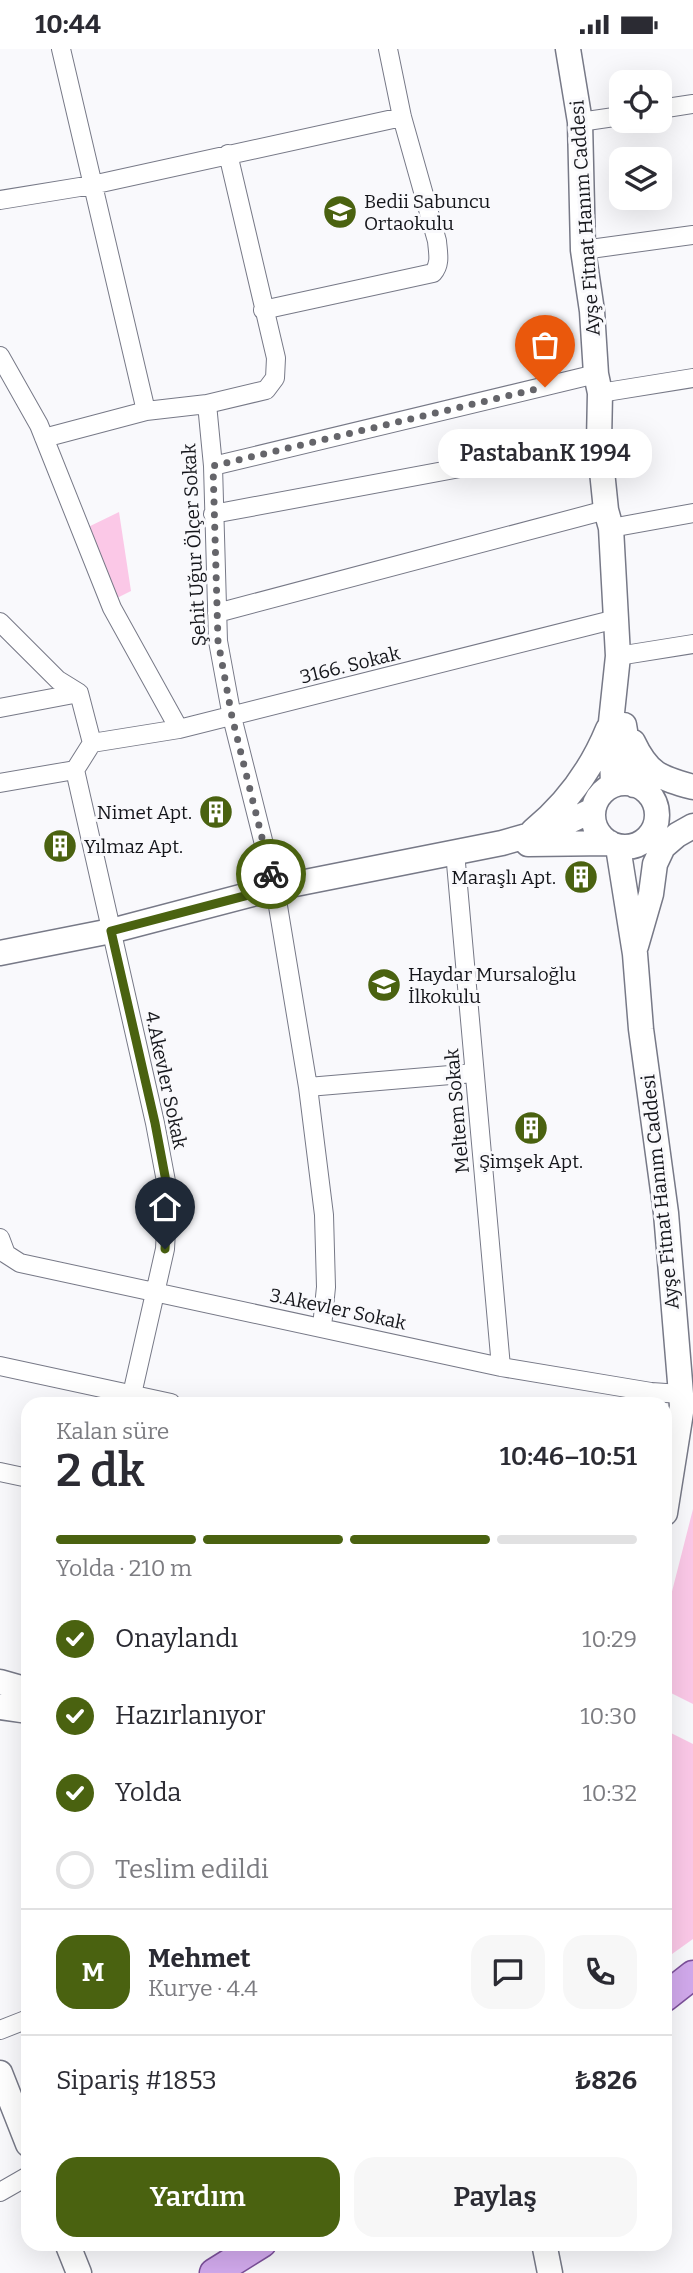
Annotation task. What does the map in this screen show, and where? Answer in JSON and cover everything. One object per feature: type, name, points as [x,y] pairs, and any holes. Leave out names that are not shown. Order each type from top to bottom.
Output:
[{"type":"main road","points":[[672,1994],[693,1975]]},
{"type":"main road","points":[[672,1997],[693,1989]]},
{"type":"street","points":[[263,310],[433,273],[437,269],[437,241],[402,117],[388,49]]},
{"type":"street","name":"Ayşe Fitnat Hanım Caddesi","points":[[568,49],[580,122],[583,250],[592,311],[599,442],[609,519],[616,619],[617,722],[632,788],[657,812],[648,836],[635,950]]},
{"type":"street","points":[[63,50],[146,411]]},
{"type":"street","points":[[672,107],[693,104]]},
{"type":"street","points":[[0,200],[92,185],[402,117]]},
{"type":"street","points":[[580,122],[609,118]]},
{"type":"street","points":[[44,438],[146,411],[207,404],[266,390],[275,378],[276,358],[228,154]]},
{"type":"street","points":[[583,250],[693,235]]},
{"type":"street","points":[[0,356],[39,425],[111,608],[180,729]]},
{"type":"street","points":[[213,466],[598,384],[693,378]]},
{"type":"street","name":"Şehit Uğur Ölçer Sokak","points":[[207,404],[213,466],[218,641],[232,717],[275,888],[308,1087],[324,1215],[326,1287],[322,1327]]},
{"type":"street","points":[[213,514],[599,442]]},
{"type":"street","points":[[218,613],[609,519],[693,513]]},
{"type":"street","name":"3166. Sokak","points":[[92,743],[180,729],[232,717],[616,619]]},
{"type":"street","points":[[0,622],[58,680],[79,693],[92,743],[75,770],[0,783]]},
{"type":"street","points":[[617,668],[693,644]]},
{"type":"street","points":[[0,708],[79,693]]},
{"type":"street","points":[[527,836],[573,789],[617,722],[649,769],[664,778],[693,787]]},
{"type":"street","name":"4.Akevler Sokak","points":[[75,770],[155,1123],[168,1192],[165,1249],[131,1397]]},
{"type":"street","points":[[0,953],[111,931],[275,888],[527,836],[555,828],[593,810],[604,791],[632,788],[693,796]]},
{"type":"street","name":"Ayşe Fitnat Hanım Caddesi","points":[[593,810],[596,829],[614,845],[635,950],[641,1029],[666,1213],[682,1406],[672,1466]]},
{"type":"street","points":[[467,850],[569,843],[626,847],[693,817]]},
{"type":"street","points":[[635,950],[649,905],[655,864],[663,847],[693,826]]},
{"type":"street","name":"Meltem Sokak","points":[[467,850],[474,1073],[501,1367]]},
{"type":"street","points":[[308,1087],[474,1073]]},
{"type":"street","name":"3.Akevler Sokak","points":[[0,1238],[6,1254],[20,1263],[501,1367],[651,1392],[681,1394]]},
{"type":"street","points":[[0,1366],[123,1397]]},
{"type":"street","points":[[0,1472],[21,1476]]},
{"type":"street","points":[[0,1682],[21,1688]]},
{"type":"street","points":[[0,1707],[21,1710]]},
{"type":"street","points":[[0,2030],[21,2022]]},
{"type":"street","points":[[1,2080],[21,2127]]},
{"type":"street","points":[[0,2192],[21,2180]]},
{"type":"street","points":[[546,2251],[550,2273]]},
{"type":"shaded area","points":[[119,512],[131,591],[115,599],[82,530]]},
{"type":"shaded area","points":[[693,1509],[693,1704],[672,1694],[672,1592]]},
{"type":"shaded area","points":[[672,1734],[693,1744],[693,1939],[672,1954]]},
{"type":"way so far","points":[[271,874],[232,717],[218,641],[213,466],[545,387]]},
{"type":"place","name":"Bedii Sabuncu Ortaokulu","points":[[340,212]]},
{"type":"place","name":"PastabanK 1994","points":[[545,387]]},
{"type":"place","name":"Nimet Apt.","points":[[216,812]]},
{"type":"place","name":"Yılmaz Apt.","points":[[60,846]]},
{"type":"place","name":"Maraşlı Apt.","points":[[581,877]]},
{"type":"place","name":"Haydar Mursaloğlu İlkokulu","points":[[384,985]]},
{"type":"place","name":"Şimşek Apt.","points":[[531,1128]]},
{"type":"route","points":[[165,1249],[168,1192],[111,931],[275,888],[271,874]]}]
